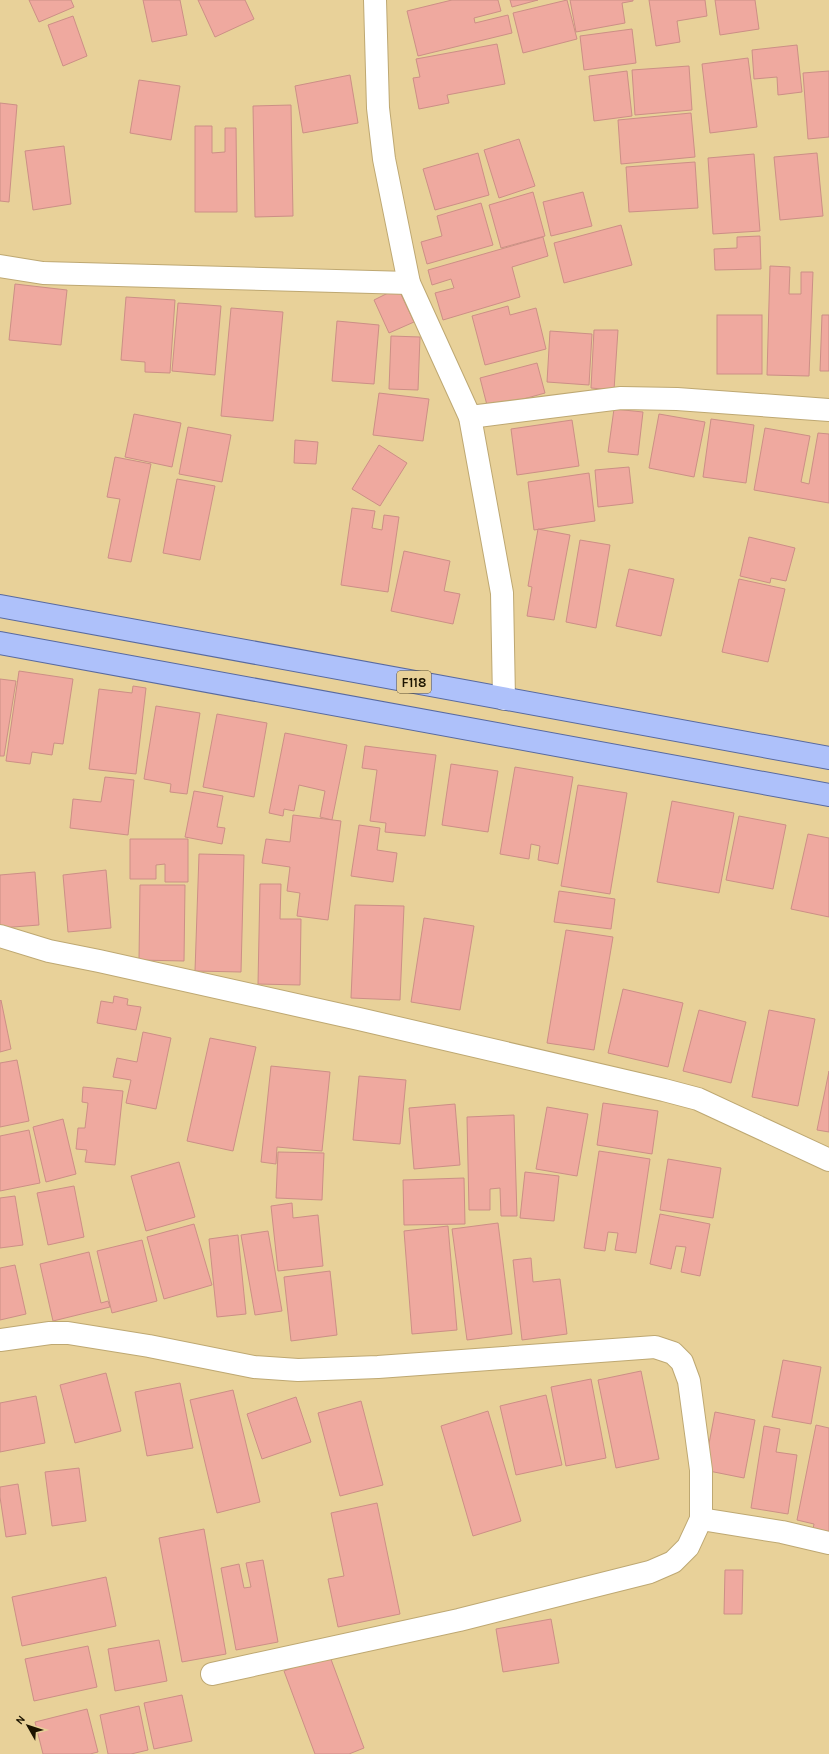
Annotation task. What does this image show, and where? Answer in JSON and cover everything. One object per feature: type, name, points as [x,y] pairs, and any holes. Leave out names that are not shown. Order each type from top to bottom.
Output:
[{"type":"main road","name":"F118","points":[[0,606],[829,758]]},
{"type":"main road","points":[[0,643],[829,795]]},
{"type":"street","points":[[376,0],[378,108],[384,159],[408,283],[470,417],[502,593],[504,699]]},
{"type":"street","points":[[0,266],[43,273],[408,283]]},
{"type":"street","points":[[470,417],[621,398],[677,399],[829,410]]},
{"type":"street","points":[[0,936],[49,951],[359,1019],[698,1099],[829,1160]]},
{"type":"street","points":[[0,1340],[50,1333],[68,1334],[149,1346],[254,1366],[298,1370],[378,1368],[655,1347],[673,1353],[682,1362],[689,1382],[701,1470],[701,1519],[688,1547],[673,1562],[650,1572],[459,1620],[212,1674]]},
{"type":"street","points":[[701,1519],[782,1532],[829,1543]]},
{"type":"building","points":[[29,0],[71,0],[74,7],[39,22]]},
{"type":"building","points":[[143,0],[180,0],[187,35],[152,42]]},
{"type":"building","points":[[198,0],[245,0],[254,19],[215,37]]},
{"type":"building","points":[[452,0],[498,0],[501,11],[474,18],[475,23],[508,15],[512,33],[418,56],[407,11]]},
{"type":"building","points":[[510,0],[538,0],[512,7]]},
{"type":"building","points":[[567,0],[577,39],[523,53],[513,13]]},
{"type":"building","points":[[570,0],[633,1],[622,3],[625,23],[576,32]]},
{"type":"building","points":[[649,0],[705,0],[707,16],[677,21],[680,42],[656,46]]},
{"type":"building","points":[[715,0],[755,0],[759,29],[720,35]]},
{"type":"building","points":[[73,16],[87,56],[63,66],[48,25]]},
{"type":"building","points":[[632,29],[636,63],[584,70],[580,36]]},
{"type":"building","points":[[497,44],[505,84],[447,95],[449,103],[419,109],[413,78],[420,77],[416,59]]},
{"type":"building","points":[[797,45],[802,92],[778,95],[777,77],[754,79],[752,50]]},
{"type":"building","points":[[748,58],[757,127],[710,133],[702,64]]},
{"type":"building","points":[[689,66],[692,110],[635,115],[632,70]]},
{"type":"building","points":[[627,71],[632,116],[594,121],[589,76]]},
{"type":"building","points":[[829,71],[829,137],[808,139],[803,73]]},
{"type":"building","points":[[350,75],[358,123],[303,133],[295,86]]},
{"type":"building","points":[[139,80],[180,86],[171,140],[130,133]]},
{"type":"building","points":[[0,103],[17,105],[9,202],[0,201]]},
{"type":"building","points":[[291,105],[293,216],[255,217],[253,106]]},
{"type":"building","points":[[691,113],[695,157],[621,164],[618,120]]},
{"type":"building","points":[[195,126],[212,126],[212,153],[225,152],[225,128],[236,128],[237,212],[195,212]]},
{"type":"building","points":[[519,139],[535,186],[499,198],[484,150]]},
{"type":"building","points":[[64,146],[71,204],[33,210],[25,151]]},
{"type":"building","points":[[478,153],[489,195],[435,210],[423,169]]},
{"type":"building","points":[[817,153],[823,216],[780,220],[774,157]]},
{"type":"building","points":[[754,154],[760,231],[713,234],[708,158]]},
{"type":"building","points":[[695,162],[698,208],[629,212],[626,167]]},
{"type":"building","points":[[533,192],[545,236],[501,248],[489,205]]},
{"type":"building","points":[[583,192],[592,226],[551,236],[543,202]]},
{"type":"building","points":[[481,203],[493,245],[427,264],[421,242],[442,236],[437,216]]},
{"type":"building","points":[[621,225],[632,265],[564,283],[554,243]]},
{"type":"building","points":[[760,236],[761,269],[715,270],[714,249],[737,248],[737,237]]},
{"type":"building","points":[[543,237],[548,256],[512,267],[520,297],[443,320],[435,293],[454,288],[451,279],[432,285],[428,270]]},
{"type":"building","points":[[770,266],[790,267],[789,294],[801,294],[801,272],[813,272],[809,376],[767,375]]},
{"type":"building","points":[[15,284],[67,290],[61,345],[9,340]]},
{"type":"building","points":[[398,288],[414,322],[389,333],[374,300]]},
{"type":"building","points":[[126,297],[175,300],[170,373],[145,372],[145,362],[121,360]]},
{"type":"building","points":[[178,303],[221,306],[215,375],[172,371]]},
{"type":"building","points":[[508,306],[510,315],[536,308],[546,349],[485,365],[472,316]]},
{"type":"building","points":[[231,308],[283,312],[273,421],[221,416]]},
{"type":"building","points":[[717,315],[762,315],[762,374],[717,374]]},
{"type":"building","points":[[822,315],[829,315],[829,371],[820,371]]},
{"type":"building","points":[[337,321],[379,325],[374,384],[332,381]]},
{"type":"building","points":[[594,330],[618,330],[614,390],[591,388]]},
{"type":"building","points":[[550,331],[592,334],[589,385],[547,382]]},
{"type":"building","points":[[391,336],[420,337],[418,390],[389,389]]},
{"type":"building","points":[[537,363],[545,393],[488,409],[480,378]]},
{"type":"building","points":[[379,393],[429,399],[423,441],[373,435]]},
{"type":"building","points":[[614,409],[643,412],[638,455],[608,452]]},
{"type":"building","points":[[134,414],[181,423],[172,467],[125,457]]},
{"type":"building","points":[[659,414],[705,422],[694,477],[649,468]]},
{"type":"building","points":[[711,419],[754,425],[746,483],[703,477]]},
{"type":"building","points":[[572,420],[579,466],[517,475],[511,429]]},
{"type":"building","points":[[188,427],[231,435],[222,482],[179,474]]},
{"type":"building","points":[[765,428],[810,436],[801,482],[809,484],[818,433],[829,434],[829,503],[754,490]]},
{"type":"building","points":[[295,440],[318,442],[316,464],[294,463]]},
{"type":"building","points":[[379,445],[407,463],[380,506],[352,489]]},
{"type":"building","points":[[115,457],[151,464],[131,562],[108,558],[120,499],[107,497]]},
{"type":"building","points":[[629,467],[633,503],[598,507],[595,470]]},
{"type":"building","points":[[589,473],[595,521],[534,530],[528,482]]},
{"type":"building","points":[[177,479],[215,486],[200,560],[163,553]]},
{"type":"building","points":[[352,508],[375,511],[372,528],[382,530],[384,515],[399,517],[388,592],[341,585]]},
{"type":"building","points":[[538,529],[570,535],[554,620],[527,616],[532,587],[528,586]]},
{"type":"building","points":[[749,537],[795,548],[786,581],[771,578],[770,583],[740,576]]},
{"type":"building","points":[[580,540],[610,545],[596,628],[566,622]]},
{"type":"building","points":[[404,551],[450,561],[444,591],[460,594],[453,624],[391,611]]},
{"type":"building","points":[[629,569],[674,579],[661,636],[616,626]]},
{"type":"building","points":[[739,579],[785,589],[768,662],[722,652]]},
{"type":"building","points":[[19,671],[73,679],[63,744],[54,743],[52,755],[32,752],[30,764],[6,761]]},
{"type":"building","points":[[0,679],[16,681],[4,756],[0,756]]},
{"type":"building","points":[[133,686],[146,688],[136,774],[89,769],[99,689],[132,693]]},
{"type":"building","points":[[156,706],[200,713],[187,794],[170,792],[171,784],[144,779]]},
{"type":"building","points":[[217,714],[267,723],[254,797],[203,787]]},
{"type":"building","points":[[285,733],[347,745],[332,820],[320,817],[325,791],[299,785],[294,811],[284,809],[283,816],[269,813]]},
{"type":"building","points":[[365,746],[436,755],[425,836],[385,832],[386,823],[370,821],[377,770],[362,768]]},
{"type":"building","points":[[451,764],[498,771],[488,832],[442,825]]},
{"type":"building","points":[[515,767],[573,777],[558,864],[538,860],[540,846],[531,844],[529,859],[500,854]]},
{"type":"building","points":[[105,777],[134,780],[128,835],[70,828],[73,799],[101,802]]},
{"type":"building","points":[[578,785],[627,793],[610,894],[561,886]]},
{"type":"building","points":[[194,791],[223,796],[217,827],[225,828],[222,844],[185,837]]},
{"type":"building","points":[[672,801],[734,813],[719,893],[657,882]]},
{"type":"building","points":[[293,815],[341,821],[328,920],[297,916],[300,893],[287,891],[290,867],[262,863],[266,839],[290,842]]},
{"type":"building","points":[[739,816],[786,825],[773,889],[726,880]]},
{"type":"building","points":[[359,825],[380,828],[377,850],[397,853],[393,882],[351,876]]},
{"type":"building","points":[[808,834],[829,838],[829,917],[791,909]]},
{"type":"building","points":[[130,839],[188,839],[188,882],[165,882],[165,864],[156,865],[156,879],[130,879]]},
{"type":"building","points":[[199,854],[244,855],[241,972],[195,971]]},
{"type":"building","points":[[106,870],[111,928],[68,932],[63,875]]},
{"type":"building","points":[[35,872],[39,925],[0,928],[0,875]]},
{"type":"building","points":[[260,884],[281,884],[280,919],[301,919],[300,985],[258,984]]},
{"type":"building","points":[[140,885],[185,885],[184,961],[139,960]]},
{"type":"building","points":[[559,891],[615,899],[611,929],[554,922]]},
{"type":"building","points":[[355,905],[404,906],[400,1000],[351,998]]},
{"type":"building","points":[[424,918],[474,926],[460,1010],[411,1002]]},
{"type":"building","points":[[566,930],[613,937],[594,1050],[547,1043]]},
{"type":"building","points":[[623,989],[683,1003],[668,1067],[608,1053]]},
{"type":"building","points":[[114,996],[128,999],[127,1005],[141,1007],[136,1030],[97,1023],[101,1001],[113,1003]]},
{"type":"building","points":[[1,1000],[11,1049],[0,1052],[0,1001]]},
{"type":"building","points":[[699,1010],[746,1022],[731,1083],[683,1071]]},
{"type":"building","points":[[769,1010],[815,1019],[798,1106],[752,1097]]},
{"type":"building","points":[[143,1032],[171,1038],[156,1109],[126,1103],[131,1080],[113,1077],[117,1058],[137,1062]]},
{"type":"building","points":[[210,1038],[256,1047],[233,1151],[187,1141]]},
{"type":"building","points":[[17,1060],[29,1121],[0,1127],[0,1063]]},
{"type":"building","points":[[271,1066],[330,1072],[322,1151],[277,1147],[276,1164],[261,1162]]},
{"type":"building","points":[[829,1071],[829,1132],[817,1130]]},
{"type":"building","points":[[359,1076],[406,1080],[400,1144],[353,1140]]},
{"type":"building","points":[[83,1087],[123,1091],[115,1165],[85,1162],[87,1150],[76,1149],[78,1128],[85,1128],[88,1103],[82,1102]]},
{"type":"building","points":[[603,1103],[658,1111],[652,1154],[597,1145]]},
{"type":"building","points":[[455,1104],[460,1165],[414,1169],[409,1108]]},
{"type":"building","points":[[547,1107],[588,1114],[577,1176],[536,1169]]},
{"type":"building","points":[[514,1115],[517,1216],[501,1216],[500,1188],[490,1189],[490,1210],[469,1210],[467,1117]]},
{"type":"building","points":[[63,1119],[76,1174],[46,1182],[33,1127]]},
{"type":"building","points":[[29,1130],[40,1183],[0,1191],[0,1136]]},
{"type":"building","points":[[599,1151],[650,1159],[636,1253],[615,1250],[618,1233],[608,1232],[605,1251],[584,1248]]},
{"type":"building","points":[[278,1152],[324,1153],[322,1200],[276,1198]]},
{"type":"building","points":[[668,1159],[721,1168],[713,1218],[660,1210]]},
{"type":"building","points":[[179,1162],[195,1217],[146,1231],[131,1176]]},
{"type":"building","points":[[525,1172],[559,1176],[554,1221],[520,1218]]},
{"type":"building","points":[[464,1178],[465,1224],[404,1225],[403,1180]]},
{"type":"building","points":[[74,1186],[84,1237],[48,1245],[37,1193]]},
{"type":"building","points":[[15,1196],[23,1245],[0,1248],[0,1198]]},
{"type":"building","points":[[292,1203],[293,1218],[318,1215],[323,1266],[278,1271],[271,1206]]},
{"type":"building","points":[[660,1214],[710,1224],[700,1276],[681,1272],[686,1247],[676,1246],[671,1269],[650,1264]]},
{"type":"building","points":[[498,1223],[512,1334],[467,1340],[452,1229]]},
{"type":"building","points":[[194,1224],[212,1285],[164,1299],[147,1237]]},
{"type":"building","points":[[448,1226],[457,1330],[412,1334],[404,1231]]},
{"type":"building","points":[[268,1231],[282,1311],[255,1315],[241,1235]]},
{"type":"building","points":[[238,1235],[246,1314],[217,1317],[209,1239]]},
{"type":"building","points":[[142,1240],[157,1301],[112,1313],[97,1251]]},
{"type":"building","points":[[89,1252],[101,1303],[108,1301],[110,1307],[53,1321],[40,1264]]},
{"type":"building","points":[[531,1258],[533,1282],[560,1279],[567,1334],[522,1340],[513,1260]]},
{"type":"building","points":[[15,1265],[26,1314],[0,1320],[0,1268]]},
{"type":"building","points":[[330,1271],[337,1335],[291,1341],[284,1277]]},
{"type":"building","points":[[783,1360],[821,1367],[811,1424],[772,1417]]},
{"type":"building","points":[[641,1371],[659,1459],[616,1468],[598,1380]]},
{"type":"building","points":[[106,1373],[121,1431],[75,1443],[60,1385]]},
{"type":"building","points":[[591,1379],[606,1458],[566,1466],[551,1387]]},
{"type":"building","points":[[180,1383],[193,1448],[147,1456],[135,1392]]},
{"type":"building","points":[[233,1390],[260,1502],[217,1513],[190,1400]]},
{"type":"building","points":[[546,1395],[562,1465],[516,1475],[500,1406]]},
{"type":"building","points":[[36,1396],[45,1443],[0,1452],[0,1403]]},
{"type":"building","points":[[296,1397],[311,1442],[262,1459],[247,1414]]},
{"type":"building","points":[[361,1401],[383,1485],[340,1496],[318,1413]]},
{"type":"building","points":[[488,1411],[521,1521],[473,1536],[441,1426]]},
{"type":"building","points":[[715,1412],[755,1420],[744,1478],[704,1470]]},
{"type":"building","points":[[816,1425],[829,1428],[829,1532],[813,1529],[814,1524],[797,1520]]},
{"type":"building","points":[[764,1426],[780,1429],[776,1452],[797,1455],[788,1514],[751,1508]]},
{"type":"building","points":[[79,1468],[86,1521],[52,1526],[45,1472]]},
{"type":"building","points":[[18,1484],[26,1534],[6,1537],[0,1487]]},
{"type":"building","points":[[377,1503],[400,1614],[338,1627],[328,1579],[344,1576],[331,1513]]},
{"type":"building","points":[[204,1529],[226,1654],[182,1662],[159,1538]]},
{"type":"building","points":[[263,1560],[278,1642],[236,1650],[221,1568],[239,1564],[244,1588],[251,1587],[246,1563]]},
{"type":"building","points":[[725,1570],[743,1570],[742,1614],[724,1614]]},
{"type":"building","points":[[106,1577],[116,1626],[22,1646],[12,1597]]},
{"type":"building","points":[[551,1619],[559,1663],[503,1672],[496,1629]]},
{"type":"building","points":[[159,1640],[167,1681],[115,1691],[108,1649]]},
{"type":"building","points":[[88,1646],[97,1687],[34,1701],[25,1659]]},
{"type":"building","points":[[329,1654],[364,1748],[349,1754],[315,1754],[284,1671]]},
{"type":"building","points":[[182,1695],[192,1741],[154,1749],[144,1703]]},
{"type":"building","points":[[139,1706],[148,1750],[131,1754],[108,1754],[100,1715]]},
{"type":"building","points":[[87,1709],[98,1752],[90,1754],[43,1754],[35,1722]]}]
